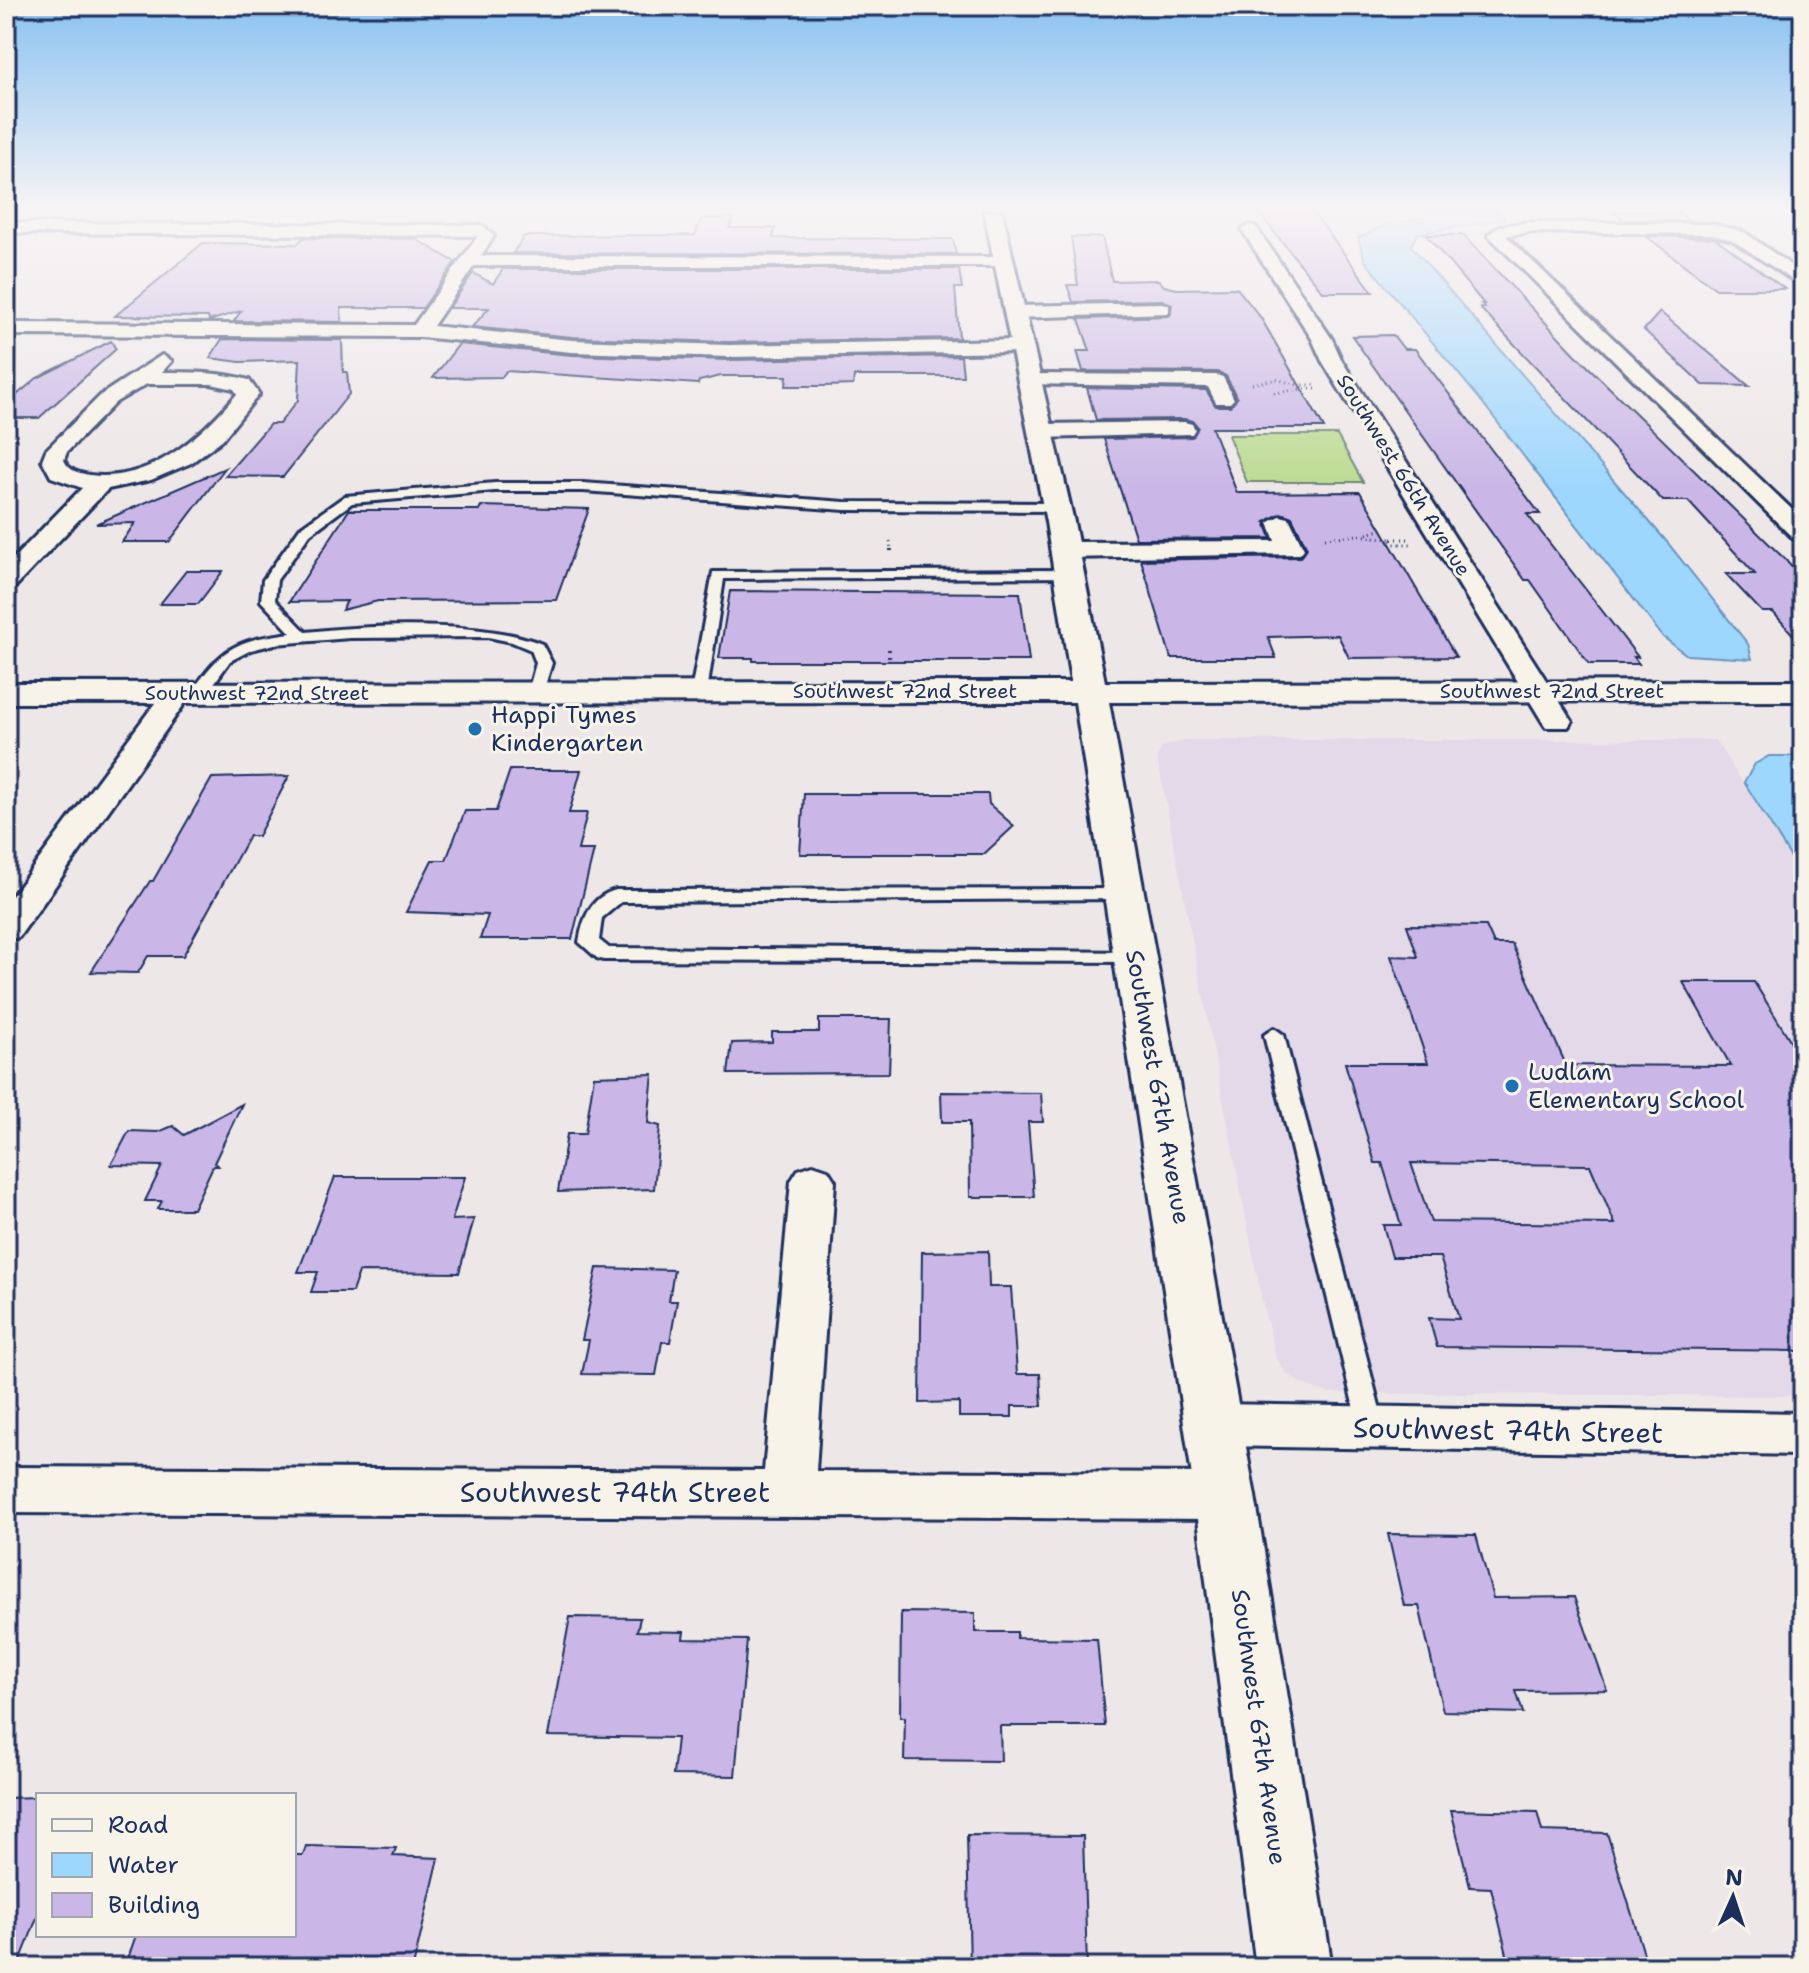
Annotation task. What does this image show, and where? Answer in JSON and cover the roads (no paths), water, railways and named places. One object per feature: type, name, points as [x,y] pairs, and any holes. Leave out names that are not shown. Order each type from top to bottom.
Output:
[{"type":"main road","name":"Southwest 67th Avenue","points":[[1012,303],[1067,562],[1126,895],[1225,1496],[1294,1967]]},
{"type":"main road","name":"Southwest 72nd Street","points":[[1549,706],[1803,691]]},
{"type":"main road","name":"Southwest 72nd Street","points":[[6,693],[699,692],[1092,705]]},
{"type":"main road","name":"Southwest 72nd Street","points":[[6,722],[1092,705],[1549,706],[1803,720]]},
{"type":"street","points":[[420,331],[440,303]]},
{"type":"street","name":"Southwest 66th Avenue","points":[[1296,303],[1549,706]]},
{"type":"street","points":[[1565,303],[1803,534]]},
{"type":"street","points":[[1013,309],[1162,309]]},
{"type":"street","points":[[6,329],[420,331],[572,346],[675,350],[1021,346]]},
{"type":"street","points":[[143,378],[226,380],[242,384],[248,394],[215,434],[183,458],[143,475],[100,483],[68,478],[60,472],[53,460],[57,450],[109,398],[143,378],[197,330]]},
{"type":"street","points":[[1029,380],[1216,381],[1223,399]]},
{"type":"street","points":[[1041,431],[1184,429]]},
{"type":"street","points":[[6,581],[100,483]]},
{"type":"street","points":[[1067,562],[1291,549],[1280,523]]},
{"type":"street","points":[[6,929],[156,722],[188,693]]},
{"type":"street","points":[[788,1493],[813,1181]]},
{"type":"street","name":"Southwest 74th Street","points":[[1213,1425],[1803,1434]]},
{"type":"street","name":"Southwest 74th Street","points":[[6,1490],[1225,1496]]},
{"type":"lane","points":[[302,636],[268,601],[270,580],[305,531],[349,499],[495,487],[583,487],[845,506],[1056,507]]},
{"type":"lane","points":[[699,692],[718,575],[1067,562]]},
{"type":"lane","points":[[188,693],[226,657],[273,640],[302,636],[488,633],[516,638],[537,647],[544,663],[536,692]]},
{"type":"lane","points":[[1126,895],[616,896],[593,916],[589,942],[604,954],[1136,956]]},
{"type":"lane","points":[[1274,1035],[1372,1429]]},
{"type":"water","points":[[1400,303],[1460,303],[1667,542],[1748,644],[1752,659],[1687,655],[1663,637],[1478,397]]},
{"type":"water","points":[[1769,756],[1803,756],[1803,877],[1744,782],[1755,764]]},
{"type":"place","name":"Happi Tymes Kindergarten","points":[[475,729]]},
{"type":"place","name":"Ludlam Elementary School","points":[[1512,1086]]}]
